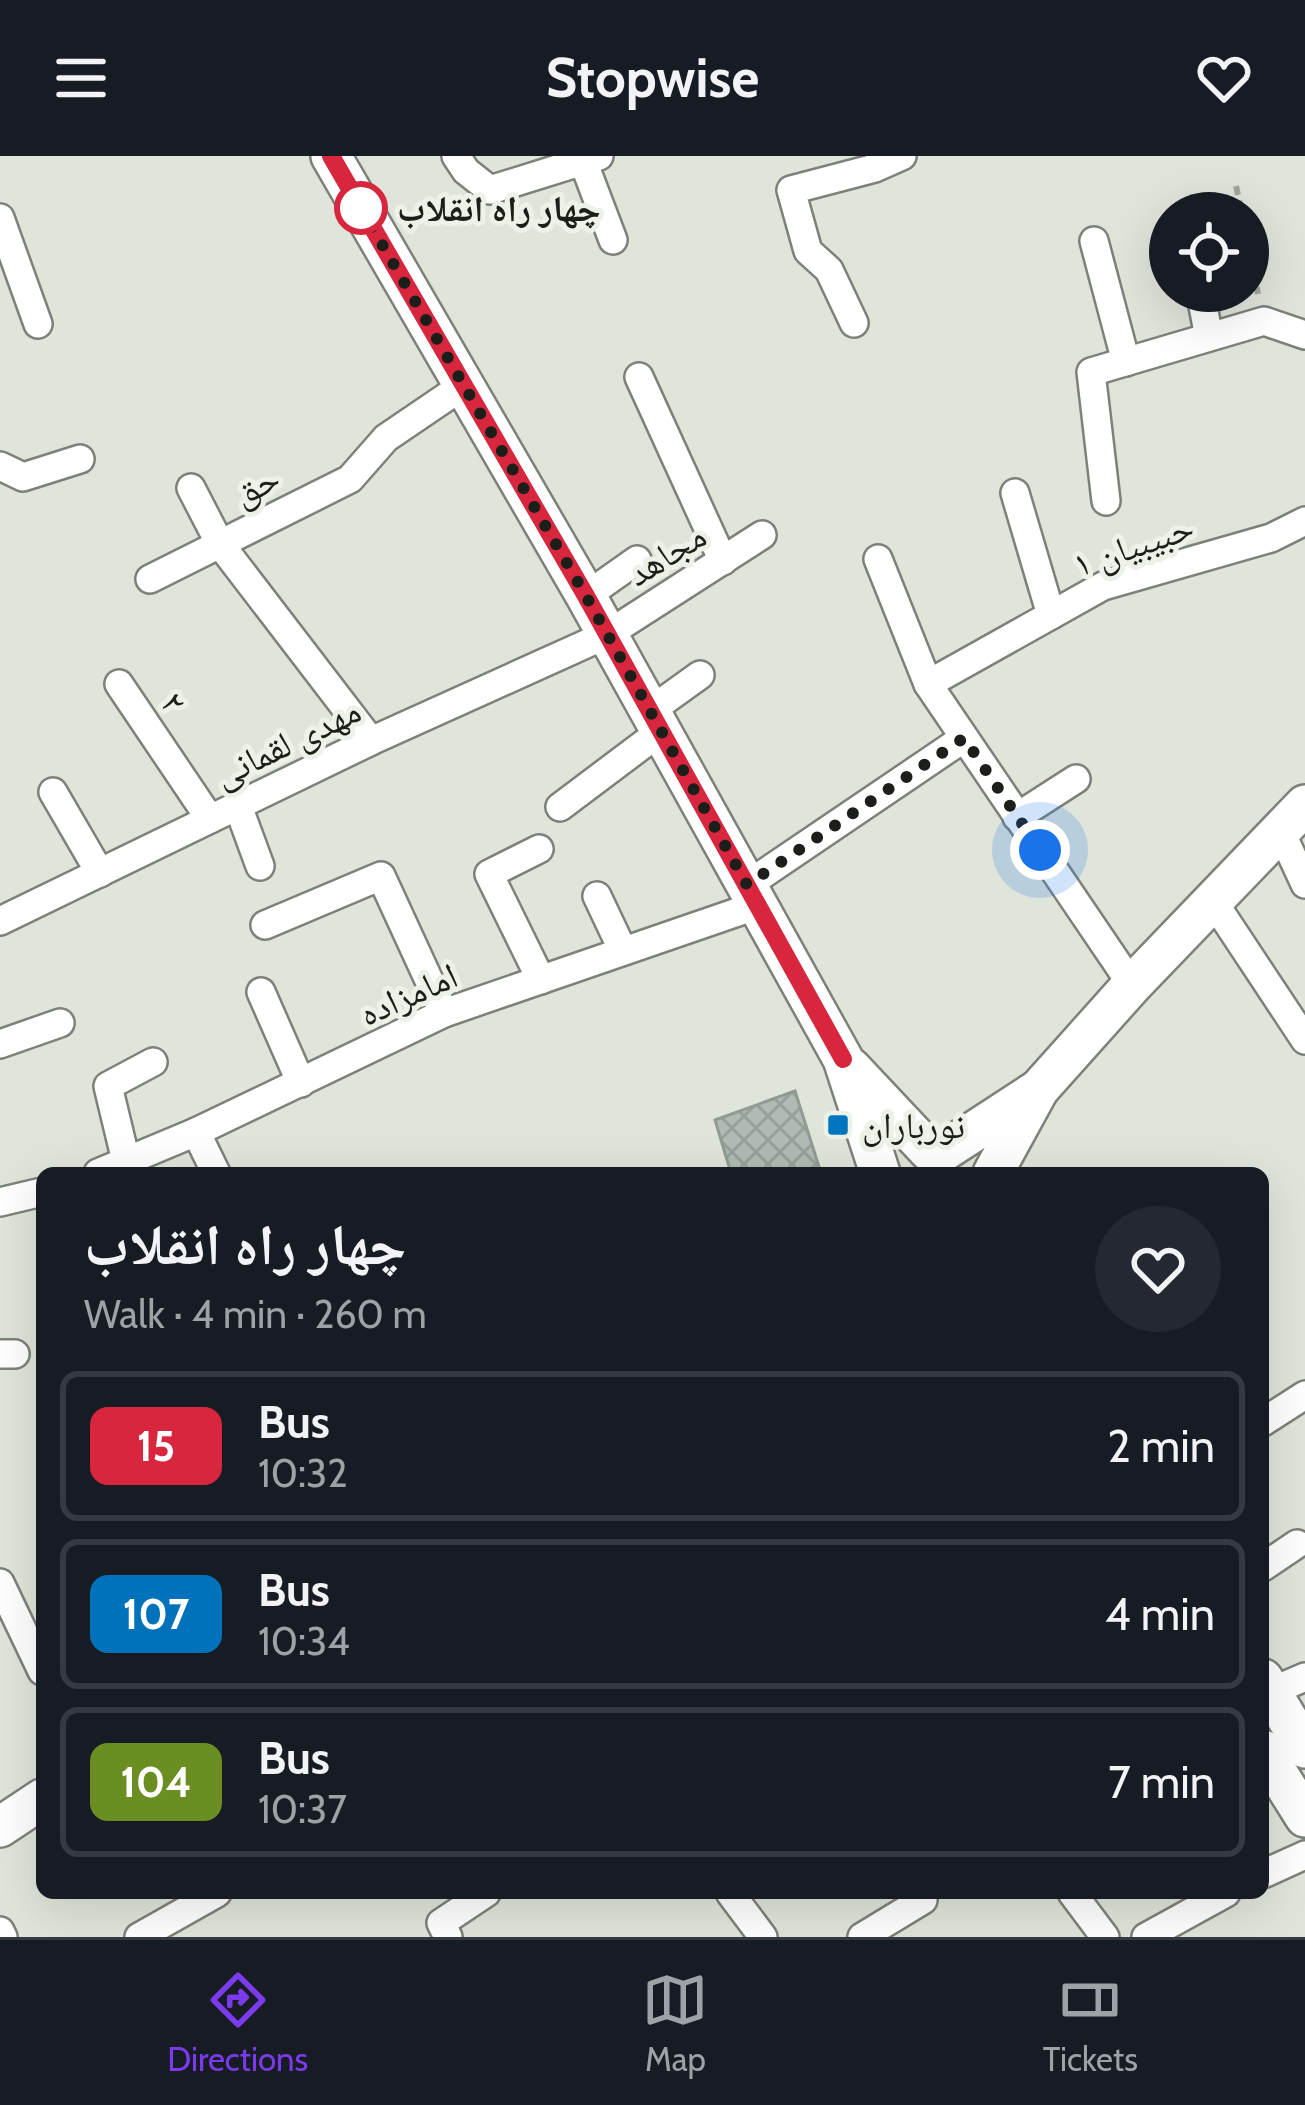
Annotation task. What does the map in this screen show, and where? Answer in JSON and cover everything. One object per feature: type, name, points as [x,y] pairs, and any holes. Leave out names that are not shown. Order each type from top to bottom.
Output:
[{"type":"street","points":[[331,156],[608,634],[843,1059],[878,1167]]},
{"type":"street","points":[[456,156],[490,190],[591,158],[613,240]]},
{"type":"street","points":[[854,323],[829,270],[808,251],[791,190],[902,156]]},
{"type":"street","points":[[0,218],[38,324]]},
{"type":"street","points":[[1094,241],[1126,362]]},
{"type":"street","points":[[1204,312],[1209,337]]},
{"type":"street","points":[[1106,502],[1091,372],[1264,321],[1305,334]]},
{"type":"street","points":[[639,377],[722,560]]},
{"type":"street","name":"حق","points":[[371,741],[220,544],[350,478],[386,438],[464,385]]},
{"type":"street","points":[[0,466],[22,477],[80,459]]},
{"type":"street","points":[[150,579],[220,544],[191,488]]},
{"type":"street","points":[[1015,494],[1051,615]]},
{"type":"street","name":"حبیبیان ۱","points":[[928,684],[1103,586],[1271,538],[1305,521]]},
{"type":"street","name":"مجاهد","points":[[608,634],[762,535]]},
{"type":"street","points":[[586,596],[637,560]]},
{"type":"street","points":[[878,560],[928,684],[1132,985]]},
{"type":"street","name":"مهدی لقمانی","points":[[0,921],[371,741],[608,634]]},
{"type":"street","points":[[560,807],[700,675]]},
{"type":"street","name":"۲","points":[[119,684],[210,819]]},
{"type":"street","name":"امامزاده","points":[[112,1167],[445,1013],[623,951],[752,895],[964,738]]},
{"type":"street","points":[[1017,817],[1076,779]]},
{"type":"street","points":[[53,792],[100,873]]},
{"type":"street","points":[[238,806],[260,866]]},
{"type":"street","points":[[1293,817],[1305,884]]},
{"type":"street","points":[[996,1167],[1039,1089],[1293,817]]},
{"type":"street","points":[[539,849],[489,874],[541,980]]},
{"type":"street","points":[[265,925],[380,876],[445,1013]]},
{"type":"street","points":[[597,896],[623,951]]},
{"type":"street","points":[[1214,901],[1305,1040]]},
{"type":"street","points":[[261,992],[302,1083]]},
{"type":"street","points":[[0,1044],[60,1023]]},
{"type":"street","points":[[843,1059],[937,1151],[963,1155],[977,1167]]},
{"type":"street","points":[[126,1161],[108,1086],[153,1062]]},
{"type":"street","points":[[900,1167],[910,1158],[937,1151],[1039,1089]]},
{"type":"street","points":[[196,1132],[213,1167]]},
{"type":"street","points":[[0,1202],[36,1193]]},
{"type":"street","points":[[1269,1418],[1305,1395]]},
{"type":"street","points":[[1269,1564],[1297,1544]]},
{"type":"street","points":[[0,1582],[36,1658]]},
{"type":"street","points":[[1280,1683],[1305,1748]]},
{"type":"street","points":[[1269,1760],[1305,1817]]},
{"type":"street","points":[[1269,1871],[1305,1855]]},
{"type":"street","points":[[139,1937],[206,1899]]},
{"type":"street","points":[[448,1937],[441,1923],[477,1899]]},
{"type":"street","points":[[734,1899],[763,1937]]},
{"type":"street","points":[[1076,1899],[1105,1937]]},
{"type":"street","points":[[1146,1937],[1215,1899]]},
{"type":"street","points":[[862,1937],[923,1900]]},
{"type":"path","points":[[1236,186],[1237,192]]},
{"type":"path","points":[[1262,312],[1264,321]]},
{"type":"building","points":[[795,1091],[819,1167],[729,1167],[715,1120]]},
{"type":"bus line","name":"15","points":[[331,156],[586,596],[843,1059]]},
{"type":"place","name":"چهار راه انقلاب","points":[[361,208]]},
{"type":"place","name":"نورباران","points":[[838,1125]]},
{"type":"route","points":[[361,208],[747,885],[964,738],[1040,850]]}]
